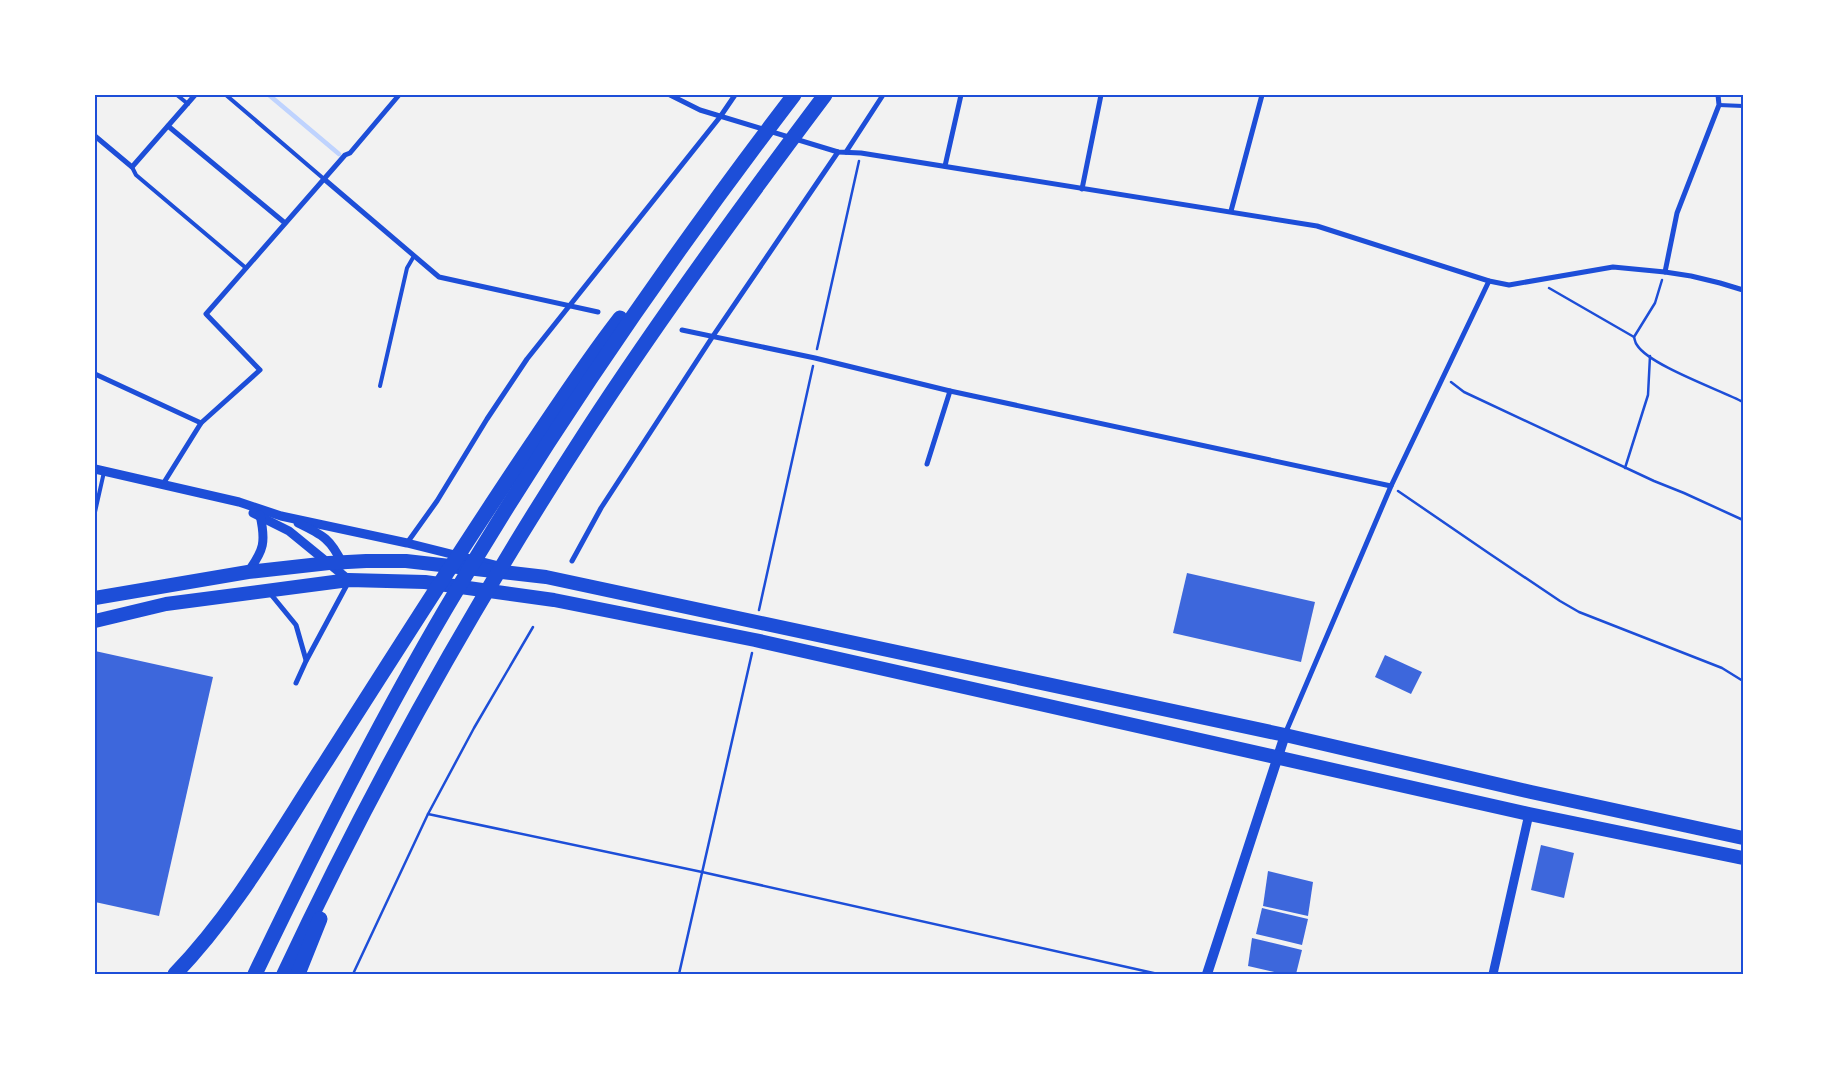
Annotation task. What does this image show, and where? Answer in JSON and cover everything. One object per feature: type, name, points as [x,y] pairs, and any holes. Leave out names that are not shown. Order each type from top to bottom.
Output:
[{"type":"highway","points":[[175,974],[209,935],[248,882],[427,606],[470,535],[596,350],[794,95]]},
{"type":"highway","points":[[284,974],[355,829],[471,617],[515,543],[588,428],[671,306],[825,95]]},
{"type":"highway","points":[[256,974],[332,817],[444,612],[488,538],[567,414],[655,283],[750,152]]},
{"type":"highway","points":[[95,598],[248,572],[336,563],[406,561],[546,577],[1285,735],[1522,790],[1743,838]]},
{"type":"highway","points":[[95,621],[166,604],[349,580],[425,582],[554,600],[755,640],[1529,814],[1743,858]]},
{"type":"highway","points":[[298,974],[355,829]]},
{"type":"main road","points":[[1211,973],[1285,735]]},
{"type":"street","points":[[95,136],[132,167],[195,95]]},
{"type":"street","points":[[162,484],[201,423],[260,370],[206,314],[344,155],[350,153],[399,95]]},
{"type":"street","points":[[670,95],[700,110],[838,152],[861,153],[1317,226],[1489,281],[1509,285],[1614,267],[1665,272],[1720,283],[1743,290]]},
{"type":"street","points":[[407,543],[437,501],[487,418],[526,359],[735,95]]},
{"type":"street","points":[[846,152],[883,95]]},
{"type":"street","points":[[945,166],[961,95]]},
{"type":"street","points":[[1082,189],[1101,95]]},
{"type":"street","points":[[1230,212],[1262,95]]},
{"type":"street","points":[[1665,272],[1677,214],[1719,105],[1718,95]]},
{"type":"street","points":[[168,126],[285,222]]},
{"type":"street","points":[[572,561],[601,508],[713,336],[838,152]]},
{"type":"street","points":[[324,179],[439,277],[598,312]]},
{"type":"street","points":[[1285,735],[1391,486],[1489,281]]},
{"type":"street","points":[[682,330],[815,358],[950,391],[1391,486]]},
{"type":"street","points":[[95,374],[201,423]]},
{"type":"street","points":[[927,464],[950,391]]},
{"type":"street","points":[[100,470],[239,502],[281,516],[321,534],[334,547],[336,563]]},
{"type":"street","points":[[162,484],[260,515],[289,531],[336,563],[349,580],[296,683]]},
{"type":"street","points":[[248,572],[260,555],[263,543],[260,515]]},
{"type":"street","points":[[281,516],[407,543],[546,577]]},
{"type":"street","points":[[267,590],[296,625],[306,661]]},
{"type":"street","points":[[1493,974],[1529,814]]},
{"type":"lane","points":[[177,95],[188,104]]},
{"type":"lane","points":[[226,95],[324,179]]},
{"type":"lane","points":[[1719,105],[1743,106]]},
{"type":"lane","points":[[132,167],[136,175],[246,268]]},
{"type":"lane","points":[[380,386],[407,268],[414,256]]},
{"type":"lane","points":[[95,512],[100,470]]},
{"type":"path","points":[[759,610],[861,153]]},
{"type":"path","points":[[1634,337],[1655,302],[1665,272]]},
{"type":"path","points":[[1536,280],[1634,337],[1637,345],[1650,356],[1716,391],[1743,402]]},
{"type":"path","points":[[1625,468],[1648,395],[1650,356]]},
{"type":"path","points":[[1443,376],[1464,392],[1625,468],[1743,520]]},
{"type":"path","points":[[1391,486],[1572,608],[1722,668],[1743,681]]},
{"type":"path","points":[[353,974],[428,814],[474,728],[533,627]]},
{"type":"path","points":[[680,974],[755,640]]},
{"type":"path","points":[[428,814],[702,872],[1158,974]]},
{"type":"building","points":[[1187,573],[1315,602],[1301,662],[1173,633]]},
{"type":"building","points":[[95,651],[213,677],[159,916],[95,902]]},
{"type":"building","points":[[1385,655],[1422,672],[1411,694],[1375,677]]},
{"type":"building","points":[[1541,845],[1574,853],[1564,898],[1531,890]]},
{"type":"building","points":[[1268,871],[1313,882],[1308,916],[1263,906]]},
{"type":"building","points":[[1262,908],[1308,919],[1302,945],[1256,934]]},
{"type":"building","points":[[1252,938],[1302,950],[1296,974],[1283,974],[1248,966]]},
{"type":"waterway","points":[[269,95],[339,154]]}]
